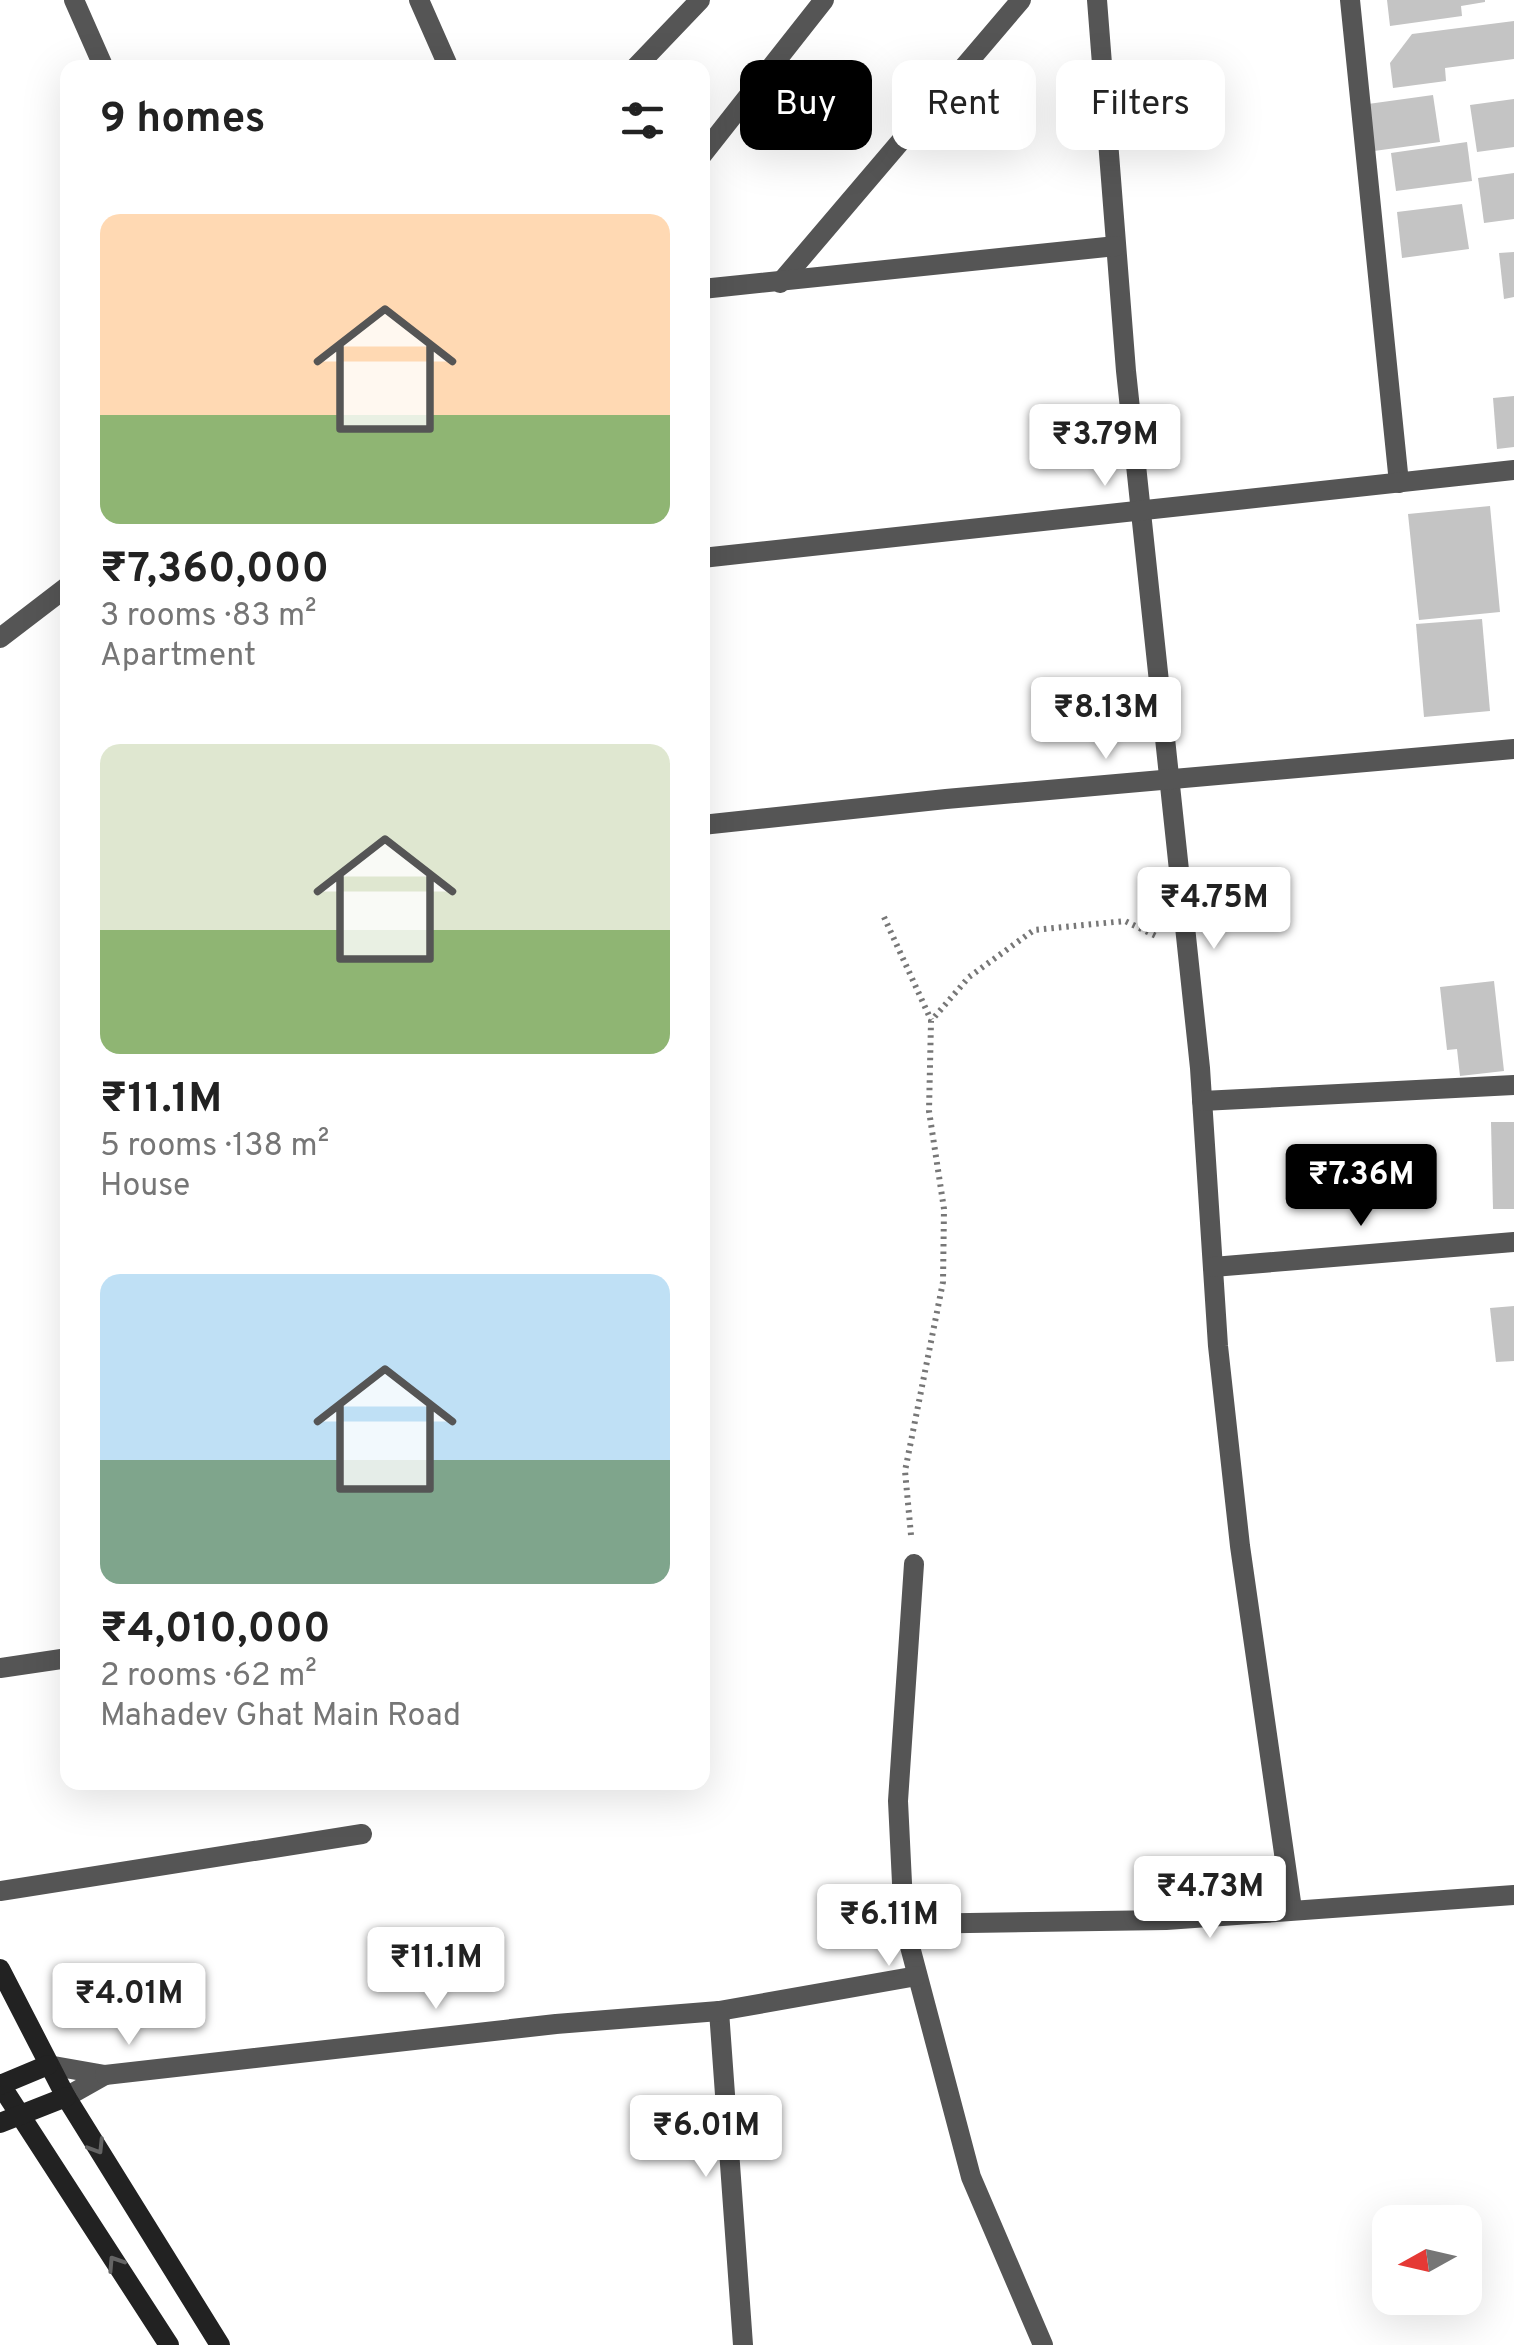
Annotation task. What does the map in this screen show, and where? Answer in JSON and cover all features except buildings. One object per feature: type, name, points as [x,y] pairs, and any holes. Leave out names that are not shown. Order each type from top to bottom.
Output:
[{"type":"street","points":[[74,0],[100,60]]},
{"type":"street","points":[[418,0],[444,60]]},
{"type":"street","points":[[643,60],[700,0]]},
{"type":"street","points":[[710,145],[824,0]]},
{"type":"street","points":[[780,283],[1021,0]]},
{"type":"street","points":[[1097,0],[1116,246],[1189,951],[1240,1546],[1292,1909]]},
{"type":"street","points":[[1350,0],[1399,483]]},
{"type":"street","points":[[710,288],[1116,246]]},
{"type":"street","points":[[710,557],[1514,470]]},
{"type":"street","points":[[0,638],[60,592]]},
{"type":"street","points":[[710,825],[946,799],[1514,749]]},
{"type":"street","points":[[1202,1102],[1514,1085]]},
{"type":"street","points":[[1213,1266],[1514,1242]]},
{"type":"street","points":[[914,1564],[898,1801],[904,1924],[971,2177],[1044,2345]]},
{"type":"street","points":[[0,1668],[60,1659]]},
{"type":"street","points":[[0,1891],[362,1834]]},
{"type":"street","points":[[904,1924],[1166,1920],[1514,1895]]},
{"type":"street","points":[[0,1969],[66,2097],[220,2345]]},
{"type":"street","points":[[168,2345],[9,2119],[0,2084],[48,2065],[105,2076],[556,2024],[719,2011],[917,1976]]},
{"type":"street","points":[[719,2011],[744,2345]]},
{"type":"street","points":[[9,2119],[66,2097],[105,2076]]},
{"type":"path","points":[[884,917],[932,1021],[929,1111],[944,1208],[943,1282],[905,1471],[914,1564]]},
{"type":"path","points":[[932,1021],[969,977],[1034,930],[1125,921],[1189,951]]}]
